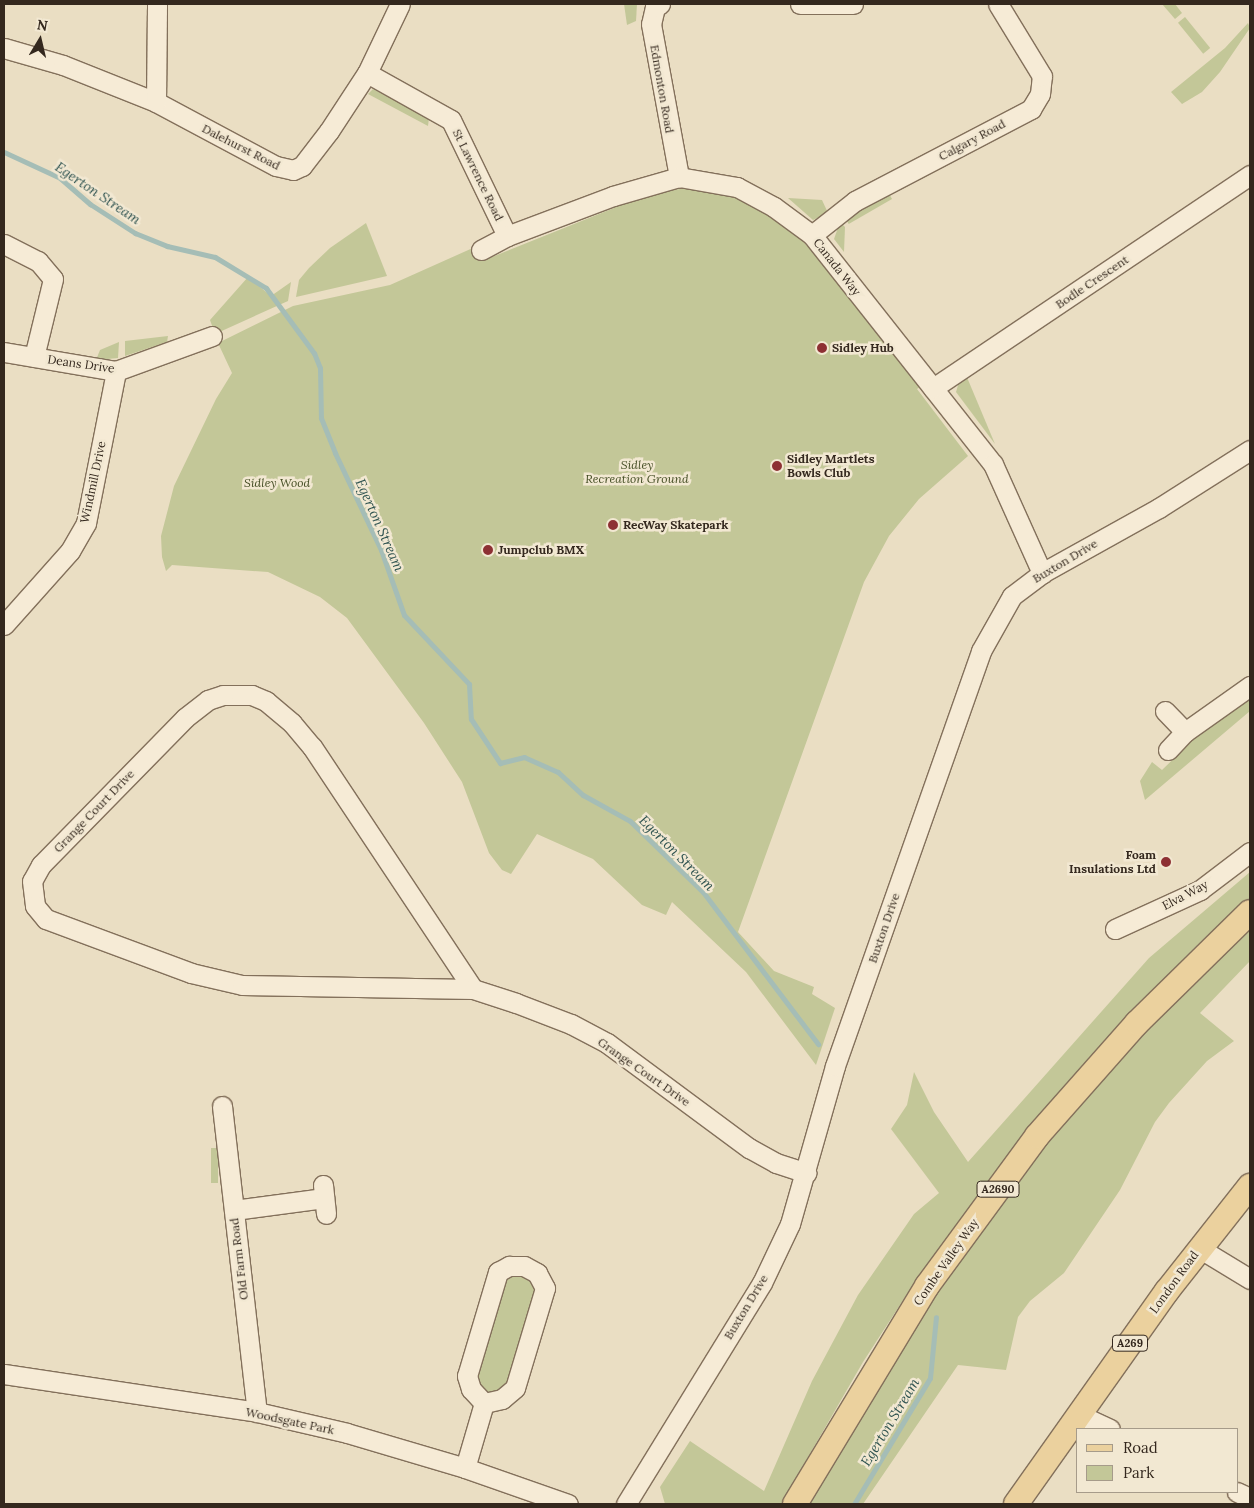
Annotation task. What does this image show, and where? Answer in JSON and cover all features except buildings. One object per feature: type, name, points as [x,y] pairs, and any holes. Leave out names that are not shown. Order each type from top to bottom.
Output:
[{"type":"main road","name":"Combe Valley Way","points":[[795,1504],[927,1286],[1037,1136],[1137,1023],[1250,912]]},
{"type":"main road","name":"London Road","points":[[1016,1504],[1078,1414],[1199,1248],[1250,1186]]},
{"type":"street","points":[[156,102],[157,4]]},
{"type":"street","name":"Dalehurst Road","points":[[4,48],[63,65],[156,102],[276,166],[293,170],[302,166],[329,131],[367,73],[400,4]]},
{"type":"street","name":"Edmonton Road","points":[[660,4],[655,8],[651,24],[679,177]]},
{"type":"street","points":[[800,4],[853,4]]},
{"type":"street","name":"Calgary Road","points":[[812,235],[855,202],[1031,109],[1040,94],[1042,76],[998,4]]},
{"type":"street","name":"St Lawrence Road","points":[[367,73],[451,120],[507,236]]},
{"type":"street","name":"Bodle Crescent","points":[[933,388],[1250,175]]},
{"type":"street","name":"Canada Way","points":[[481,250],[507,236],[613,196],[679,177],[737,187],[774,207],[812,235],[993,464],[1042,573]]},
{"type":"street","points":[[4,244],[38,261],[53,278],[34,357]]},
{"type":"street","name":"Deans Drive","points":[[4,352],[116,371],[212,336]]},
{"type":"street","name":"Windmill Drive","points":[[4,625],[70,551],[86,523],[116,371]]},
{"type":"street","name":"Buxton Drive","points":[[626,1504],[762,1283],[790,1224],[835,1066],[981,651],[1012,596],[1042,573],[1159,508],[1250,450]]},
{"type":"street","points":[[1168,750],[1185,732],[1250,686]]},
{"type":"street","name":"Grange Court Drive","points":[[473,989],[312,747],[292,723],[266,701],[252,695],[223,695],[208,700],[185,718],[41,865],[32,881],[35,906],[46,919],[191,973],[242,985],[473,989],[570,1024],[607,1043],[749,1148],[776,1163],[806,1173]]},
{"type":"street","points":[[1165,711],[1185,732]]},
{"type":"street","name":"Elva Way","points":[[1115,929],[1200,890],[1250,852]]},
{"type":"street","name":"Old Farm Road","points":[[222,1106],[257,1412]]},
{"type":"street","points":[[234,1210],[324,1199]]},
{"type":"street","points":[[1199,1248],[1250,1279]]},
{"type":"street","points":[[509,1266],[524,1266],[538,1273],[544,1288],[542,1297],[515,1388],[502,1399],[484,1403],[472,1389],[467,1376],[498,1272],[509,1266]]},
{"type":"street","name":"Woodsgate Park","points":[[4,1374],[257,1412],[347,1433],[465,1468],[568,1504]]},
{"type":"street","points":[[465,1468],[484,1403]]},
{"type":"street","points":[[1078,1414],[1108,1428]]},
{"type":"green space","points":[[624,4],[637,4],[636,21],[627,25]]},
{"type":"green space","points":[[1162,4],[1175,4],[1182,13],[1175,19]]},
{"type":"green space","points":[[1185,17],[1210,48],[1203,54],[1178,23]]},
{"type":"green space","points":[[1248,23],[1250,28],[1220,72],[1202,92],[1182,104],[1171,92],[1225,48]]},
{"type":"green space","points":[[373,89],[429,118],[428,126],[368,94]]},
{"type":"green space","name":"Sidley Recreation Ground","points":[[693,187],[715,189],[736,196],[771,215],[798,236],[821,261],[920,387],[917,389],[968,456],[919,499],[889,536],[864,582],[738,932],[774,971],[814,987],[812,994],[835,1008],[816,1065],[746,972],[672,902],[666,915],[642,905],[593,859],[537,834],[511,874],[502,870],[489,853],[462,782],[424,723],[347,618],[320,597],[268,572],[172,565],[166,571],[162,557],[161,536],[174,486],[216,399],[232,373],[218,343],[293,306],[390,285],[475,247],[482,261],[614,208],[613,205],[653,193]]},
{"type":"green space","points":[[888,192],[892,199],[849,224],[845,217]]},
{"type":"green space","points":[[788,198],[822,200],[828,213],[813,220]]},
{"type":"green space","points":[[840,222],[845,227],[844,252],[834,239]]},
{"type":"green space","points":[[366,223],[387,276],[296,297],[299,280],[309,268],[330,248]]},
{"type":"green space","points":[[248,277],[271,296],[291,282],[288,301],[215,334],[210,320]]},
{"type":"green space","points":[[168,336],[167,342],[125,356],[125,341]]},
{"type":"green space","points":[[119,342],[118,358],[96,360],[100,350]]},
{"type":"green space","points":[[966,375],[995,444],[956,392],[959,382]]},
{"type":"green space","points":[[1250,695],[1250,711],[1145,800],[1140,781],[1152,762],[1162,770],[1194,739]]},
{"type":"green space","points":[[1250,872],[1250,898],[1096,1050],[1016,1144],[911,1288],[863,1362],[781,1504],[665,1504],[660,1487],[690,1441],[764,1491],[812,1381],[858,1295],[914,1214],[939,1193],[891,1129],[907,1105],[914,1072],[934,1112],[968,1162],[1149,958]]},
{"type":"green space","points":[[1250,926],[1250,961],[1200,1013],[1234,1041],[1207,1061],[1169,1103],[1155,1122],[1120,1190],[1064,1273],[1030,1301],[1018,1317],[1006,1370],[958,1365],[863,1504],[808,1504],[886,1370],[947,1278],[1039,1151],[1143,1030]]},
{"type":"green space","points":[[211,1148],[218,1148],[218,1183],[211,1183]]},
{"type":"green space","points":[[522,1272],[538,1287],[509,1387],[486,1394],[473,1377],[503,1277]]},
{"type":"waterway","name":"Egerton Stream","points":[[4,152],[60,178],[90,204],[135,233],[167,246],[215,257],[266,288],[314,353],[320,368],[321,418],[335,453],[381,550],[404,615],[469,684],[471,719],[500,763],[524,757],[558,772],[583,795],[630,821],[703,892],[818,1044]]},
{"type":"waterway","name":"Egerton Stream","points":[[854,1504],[930,1378],[936,1317]]},
{"type":"place","name":"Sidley Hub","points":[[822,348]]},
{"type":"place","name":"Sidley Martlets Bowls Club","points":[[777,466]]},
{"type":"place","name":"RecWay Skatepark","points":[[613,525]]},
{"type":"place","name":"Jumpclub BMX","points":[[488,550]]},
{"type":"place","name":"Foam Insulations Ltd","points":[[1166,862]]},
{"type":"park label","name":"Sidley Wood","points":[[277,483]]}]
